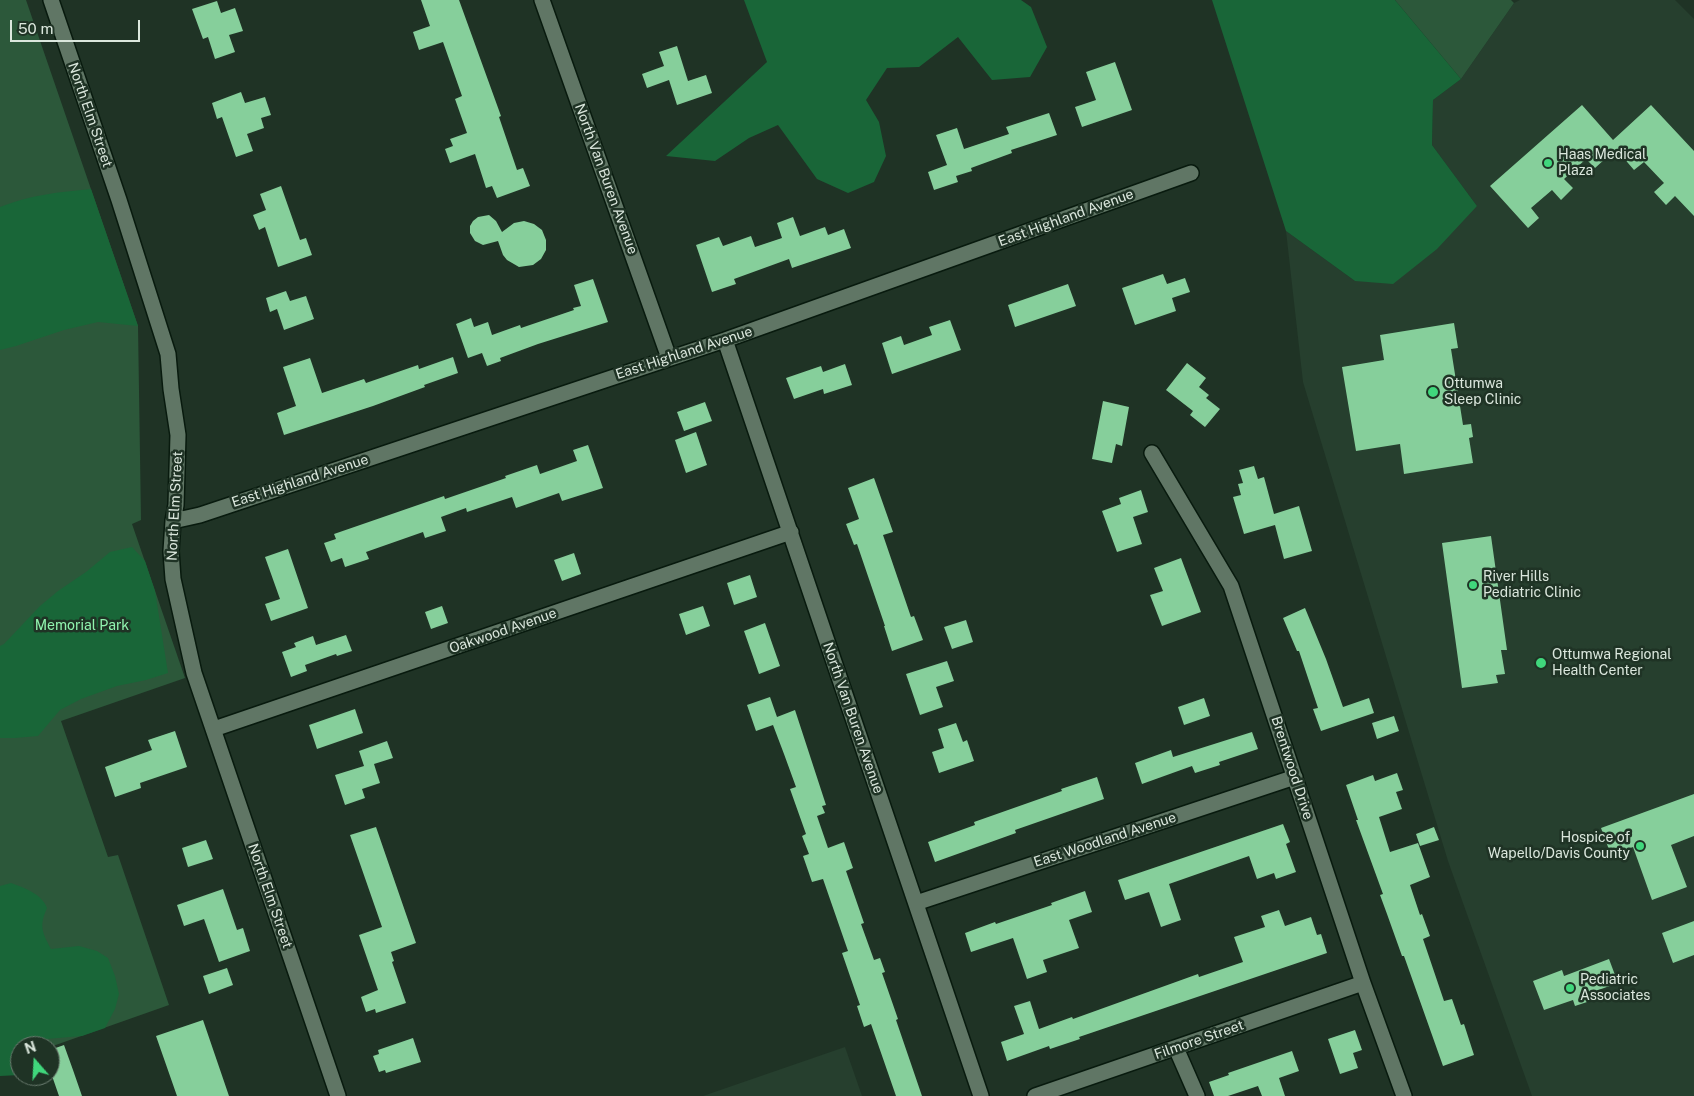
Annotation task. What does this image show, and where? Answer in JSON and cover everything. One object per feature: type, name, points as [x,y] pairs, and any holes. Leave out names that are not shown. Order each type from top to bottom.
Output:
[{"type":"street","name":"North Elm Street","points":[[51,0],[119,200],[168,354],[178,435],[176,505],[171,551],[173,579],[194,673],[338,1096]]},
{"type":"street","name":"North Van Buren Avenue","points":[[542,0],[669,358]]},
{"type":"street","name":"East Highland Avenue","points":[[173,521],[200,515],[725,340],[1191,172]]},
{"type":"street","name":"North Van Buren Avenue","points":[[725,340],[981,1096]]},
{"type":"street","name":"Brentwood Drive","points":[[1152,453],[1231,586],[1363,983],[1404,1096]]},
{"type":"street","name":"Oakwood Avenue","points":[[214,729],[791,532]]},
{"type":"street","name":"East Woodland Avenue","points":[[916,903],[1295,776]]},
{"type":"street","name":"Filmore Street","points":[[1035,1096],[1363,983]]},
{"type":"street","points":[[1176,1048],[1197,1096]]},
{"type":"shaded area","name":"Ottumwa Regional Health Center","points":[[1520,0],[1675,0],[1694,19],[1694,1096],[1532,1096],[1448,861],[1303,382],[1286,231],[1355,281],[1477,206],[1432,145],[1433,100],[1461,79],[1514,3]]},
{"type":"shaded area","points":[[845,1047],[862,1096],[703,1096]]},
{"type":"green space","name":"Memorial Park","points":[[0,0],[26,0],[138,326],[141,520],[132,524],[185,678],[61,721],[108,857],[118,855],[169,1005],[60,1043],[60,1036],[10,1036],[10,1056],[0,1065]]},
{"type":"green space","points":[[744,0],[1021,0],[1031,7],[1047,47],[1030,77],[992,80],[958,37],[919,67],[887,68],[866,100],[879,122],[886,156],[874,182],[848,193],[817,179],[778,125],[749,138],[715,161],[666,156],[767,62]]},
{"type":"green space","points":[[1212,0],[1395,0],[1461,79],[1433,100],[1432,145],[1477,206],[1437,249],[1393,284],[1355,281],[1286,231]]},
{"type":"green space","points":[[1395,0],[1511,0],[1514,3],[1461,79]]},
{"type":"green space","points":[[91,189],[138,326],[98,322],[64,330],[0,350],[0,207],[34,197]]},
{"type":"green space","points":[[132,547],[145,561],[155,591],[168,673],[117,686],[81,699],[60,710],[38,736],[0,738],[0,646],[40,606],[110,552]]},
{"type":"green space","points":[[11,883],[22,887],[37,895],[45,903],[47,908],[42,924],[45,938],[51,949],[79,946],[97,951],[108,958],[119,994],[115,1009],[105,1028],[82,1036],[60,1038],[60,1036],[10,1036],[10,1076],[0,1076],[0,886]]},
{"type":"building","points":[[421,0],[459,0],[501,116],[499,117],[517,170],[523,168],[530,186],[497,198],[492,186],[486,188],[475,154],[450,163],[445,149],[453,146],[450,139],[467,133],[455,99],[462,96],[443,42],[419,50],[413,32],[430,26]]},
{"type":"building","points":[[217,1],[221,13],[235,8],[243,31],[229,35],[235,52],[215,59],[208,37],[203,39],[192,9]]},
{"type":"building","points":[[677,46],[688,81],[706,75],[712,93],[677,105],[669,80],[647,88],[642,74],[664,66],[659,52]]},
{"type":"building","points":[[1115,62],[1132,110],[1082,127],[1075,107],[1096,100],[1086,72]]},
{"type":"building","points":[[241,92],[245,103],[265,97],[271,115],[261,118],[264,128],[247,134],[253,151],[236,157],[222,117],[217,119],[212,103]]},
{"type":"building","points":[[1582,105],[1613,140],[1651,105],[1694,151],[1694,216],[1675,196],[1666,205],[1654,192],[1664,183],[1644,162],[1634,170],[1616,149],[1595,168],[1586,159],[1564,179],[1573,188],[1561,200],[1552,190],[1531,208],[1539,218],[1528,228],[1490,186]]},
{"type":"building","points":[[1049,113],[1057,135],[1011,150],[1012,153],[971,168],[972,171],[956,176],[958,182],[934,190],[928,172],[947,165],[936,135],[957,128],[964,149],[1009,134],[1006,127]]},
{"type":"building","points":[[281,186],[300,240],[306,238],[312,255],[278,267],[265,227],[259,230],[253,215],[266,210],[260,194]]},
{"type":"building","points":[[489,215],[496,221],[502,232],[514,223],[524,221],[534,224],[542,230],[546,240],[546,250],[541,259],[533,265],[519,267],[507,260],[498,241],[483,245],[475,241],[470,233],[470,226],[478,217]]},
{"type":"building","points":[[793,217],[800,236],[825,227],[828,235],[844,229],[851,248],[792,268],[789,259],[734,279],[736,284],[712,292],[696,245],[719,237],[723,246],[751,236],[755,247],[782,238],[777,223]]},
{"type":"building","points":[[1163,274],[1167,284],[1185,278],[1190,292],[1172,298],[1176,311],[1135,325],[1122,288]]},
{"type":"building","points":[[593,279],[608,322],[538,344],[500,358],[501,361],[487,366],[482,353],[468,358],[456,324],[471,318],[474,327],[488,322],[492,335],[520,325],[521,328],[581,306],[574,285]]},
{"type":"building","points":[[1068,284],[1076,306],[1015,327],[1008,305]]},
{"type":"building","points":[[286,291],[290,301],[306,296],[314,319],[284,330],[277,309],[270,312],[266,298]]},
{"type":"building","points":[[950,320],[961,350],[892,374],[882,343],[901,336],[904,345],[932,335],[929,327]]},
{"type":"building","name":"Ottumwa Sleep Clinic","points":[[1454,323],[1458,348],[1451,349],[1463,425],[1471,424],[1473,437],[1469,438],[1473,463],[1404,474],[1400,444],[1356,451],[1342,367],[1384,360],[1380,335]]},
{"type":"building","points":[[453,357],[458,373],[373,406],[284,435],[277,413],[296,406],[283,367],[310,358],[322,393],[364,379],[366,383],[418,365],[419,369]]},
{"type":"building","points":[[1187,363],[1206,378],[1199,387],[1209,395],[1206,398],[1220,409],[1205,427],[1190,415],[1193,411],[1166,390]]},
{"type":"building","points":[[845,364],[852,385],[824,394],[823,389],[794,399],[786,378],[821,366],[823,372]]},
{"type":"building","points":[[1103,401],[1129,407],[1122,446],[1116,444],[1112,463],[1092,459]]},
{"type":"building","points":[[705,402],[712,421],[684,431],[677,412]]},
{"type":"building","points":[[696,432],[707,465],[686,473],[675,440]]},
{"type":"building","points":[[588,445],[603,488],[562,501],[559,493],[516,508],[512,497],[467,512],[466,508],[441,517],[446,531],[425,538],[423,532],[366,552],[369,559],[345,567],[342,558],[331,562],[324,543],[336,539],[334,534],[444,496],[445,499],[537,465],[540,474],[577,461],[573,450]]},
{"type":"building","points":[[1254,466],[1258,479],[1264,477],[1274,514],[1299,506],[1312,551],[1284,559],[1275,525],[1244,534],[1233,497],[1241,495],[1238,484],[1243,483],[1239,470]]},
{"type":"building","points":[[874,478],[893,532],[883,535],[911,617],[914,616],[923,640],[892,651],[857,544],[854,545],[846,524],[859,519],[848,488]]},
{"type":"building","points":[[1141,490],[1148,512],[1133,517],[1142,544],[1117,552],[1102,511],[1121,504],[1119,498]]},
{"type":"building","name":"River Hills Pediatric Clinic","points":[[1491,536],[1507,650],[1501,650],[1505,674],[1496,675],[1498,683],[1462,688],[1442,543]]},
{"type":"building","points":[[288,549],[308,608],[271,621],[265,604],[280,599],[265,557]]},
{"type":"building","points":[[574,553],[581,574],[562,581],[554,560]]},
{"type":"building","points":[[1181,558],[1201,612],[1162,626],[1150,595],[1163,591],[1154,568]]},
{"type":"building","points":[[750,575],[757,597],[734,605],[727,583]]},
{"type":"building","points":[[442,606],[448,623],[431,629],[425,612]]},
{"type":"building","points":[[703,606],[710,626],[686,635],[679,614]]},
{"type":"building","points":[[1305,608],[1343,707],[1369,698],[1374,713],[1321,731],[1313,709],[1318,708],[1299,651],[1297,651],[1283,618]]},
{"type":"building","points":[[966,620],[973,642],[952,649],[944,627]]},
{"type":"building","points":[[765,623],[780,666],[759,674],[744,631]]},
{"type":"building","points":[[346,635],[352,651],[337,656],[336,654],[305,665],[307,671],[291,677],[282,652],[296,647],[294,643],[313,636],[316,645]]},
{"type":"building","points":[[947,661],[954,681],[936,687],[943,707],[920,715],[906,674]]},
{"type":"building","points":[[770,697],[777,717],[795,710],[826,805],[822,806],[825,813],[817,816],[828,848],[844,842],[853,868],[846,871],[864,923],[861,924],[874,960],[880,958],[885,972],[882,973],[898,1019],[896,1020],[922,1096],[896,1096],[871,1024],[864,1027],[857,1006],[860,1005],[842,953],[848,951],[823,879],[812,882],[803,856],[809,854],[802,836],[806,834],[790,789],[796,787],[773,725],[756,731],[747,705]]},
{"type":"building","points":[[1204,698],[1210,716],[1184,725],[1178,707]]},
{"type":"building","points":[[355,709],[363,733],[317,749],[309,725]]},
{"type":"building","points":[[1394,716],[1399,731],[1377,739],[1372,723]]},
{"type":"building","points":[[956,723],[963,742],[967,740],[974,761],[939,773],[932,752],[944,748],[938,729]]},
{"type":"building","points":[[175,731],[187,767],[140,783],[141,788],[115,797],[105,767],[152,750],[148,740]]},
{"type":"building","points":[[1252,732],[1258,749],[1219,762],[1220,765],[1195,773],[1192,766],[1142,784],[1135,763],[1171,750],[1173,757]]},
{"type":"building","points":[[387,741],[393,758],[374,764],[380,783],[362,789],[365,798],[345,805],[335,775],[364,766],[359,751]]},
{"type":"building","points":[[1397,773],[1403,790],[1396,792],[1402,809],[1379,817],[1390,852],[1418,843],[1430,877],[1410,885],[1420,915],[1422,914],[1430,936],[1423,939],[1444,1001],[1452,999],[1461,1025],[1464,1024],[1474,1055],[1443,1066],[1380,895],[1383,894],[1356,820],[1358,820],[1346,785],[1373,775],[1375,781]]},
{"type":"building","points":[[1097,777],[1104,799],[1015,830],[1016,833],[935,862],[928,842],[975,825],[974,822]]},
{"type":"building","name":"Hospice of Wapello/Davis County","points":[[1694,794],[1694,836],[1671,845],[1687,887],[1652,900],[1633,847],[1611,855],[1601,828]]},
{"type":"building","points":[[1283,824],[1290,842],[1286,844],[1296,872],[1276,879],[1274,873],[1257,879],[1249,856],[1169,884],[1181,920],[1161,927],[1149,892],[1125,900],[1118,880]]},
{"type":"building","points":[[376,827],[416,943],[391,952],[394,961],[392,962],[406,1003],[376,1013],[375,1009],[366,1012],[361,997],[378,990],[359,935],[382,927],[350,835]]},
{"type":"building","points":[[1434,827],[1439,840],[1420,846],[1416,834]]},
{"type":"building","points":[[206,840],[213,859],[188,867],[182,848]]},
{"type":"building","points":[[223,889],[237,930],[243,928],[250,951],[219,962],[204,919],[184,926],[177,905]]},
{"type":"building","points":[[1085,891],[1092,912],[1069,920],[1079,948],[1043,960],[1047,972],[1027,979],[1013,938],[971,952],[965,933],[1052,905],[1051,903]]},
{"type":"building","points":[[1279,910],[1285,926],[1311,917],[1317,935],[1321,934],[1327,953],[1079,1037],[1080,1039],[1050,1049],[1049,1046],[1007,1061],[1001,1042],[1024,1034],[1014,1006],[1030,1001],[1039,1029],[1072,1017],[1073,1019],[1198,974],[1199,977],[1243,962],[1234,937],[1265,927],[1261,916]]},
{"type":"building","points":[[1694,921],[1694,955],[1673,963],[1662,933]]},
{"type":"building","name":"Pediatric Associates","points":[[1609,959],[1618,983],[1590,993],[1593,1000],[1575,1006],[1573,1000],[1544,1010],[1533,981],[1562,970],[1564,976]]},
{"type":"building","points":[[227,968],[233,985],[209,994],[203,976]]},
{"type":"building","points":[[203,1020],[229,1096],[177,1096],[156,1036]]},
{"type":"building","points":[[1355,1030],[1362,1050],[1353,1053],[1358,1068],[1340,1074],[1328,1039]]},
{"type":"building","points":[[413,1038],[421,1062],[386,1073],[385,1070],[379,1072],[373,1056],[379,1054],[378,1050]]},
{"type":"building","points":[[64,1045],[82,1096],[59,1096],[56,1086],[60,1086],[60,1046]]},
{"type":"building","points":[[1292,1051],[1299,1071],[1279,1078],[1285,1096],[1262,1096],[1258,1086],[1228,1096],[1214,1096],[1209,1082],[1229,1075],[1228,1073]]},
{"type":"place","name":"Haas Medical Plaza","points":[[1548,163]]},
{"type":"place","name":"Ottumwa Sleep Clinic","points":[[1433,392]]},
{"type":"place","name":"River Hills Pediatric Clinic","points":[[1473,585]]},
{"type":"place","name":"Ottumwa Regional Health Center","points":[[1541,663]]},
{"type":"place","name":"Hospice of Wapello/Davis County","points":[[1640,846]]},
{"type":"place","name":"Pediatric Associates","points":[[1570,988]]}]
